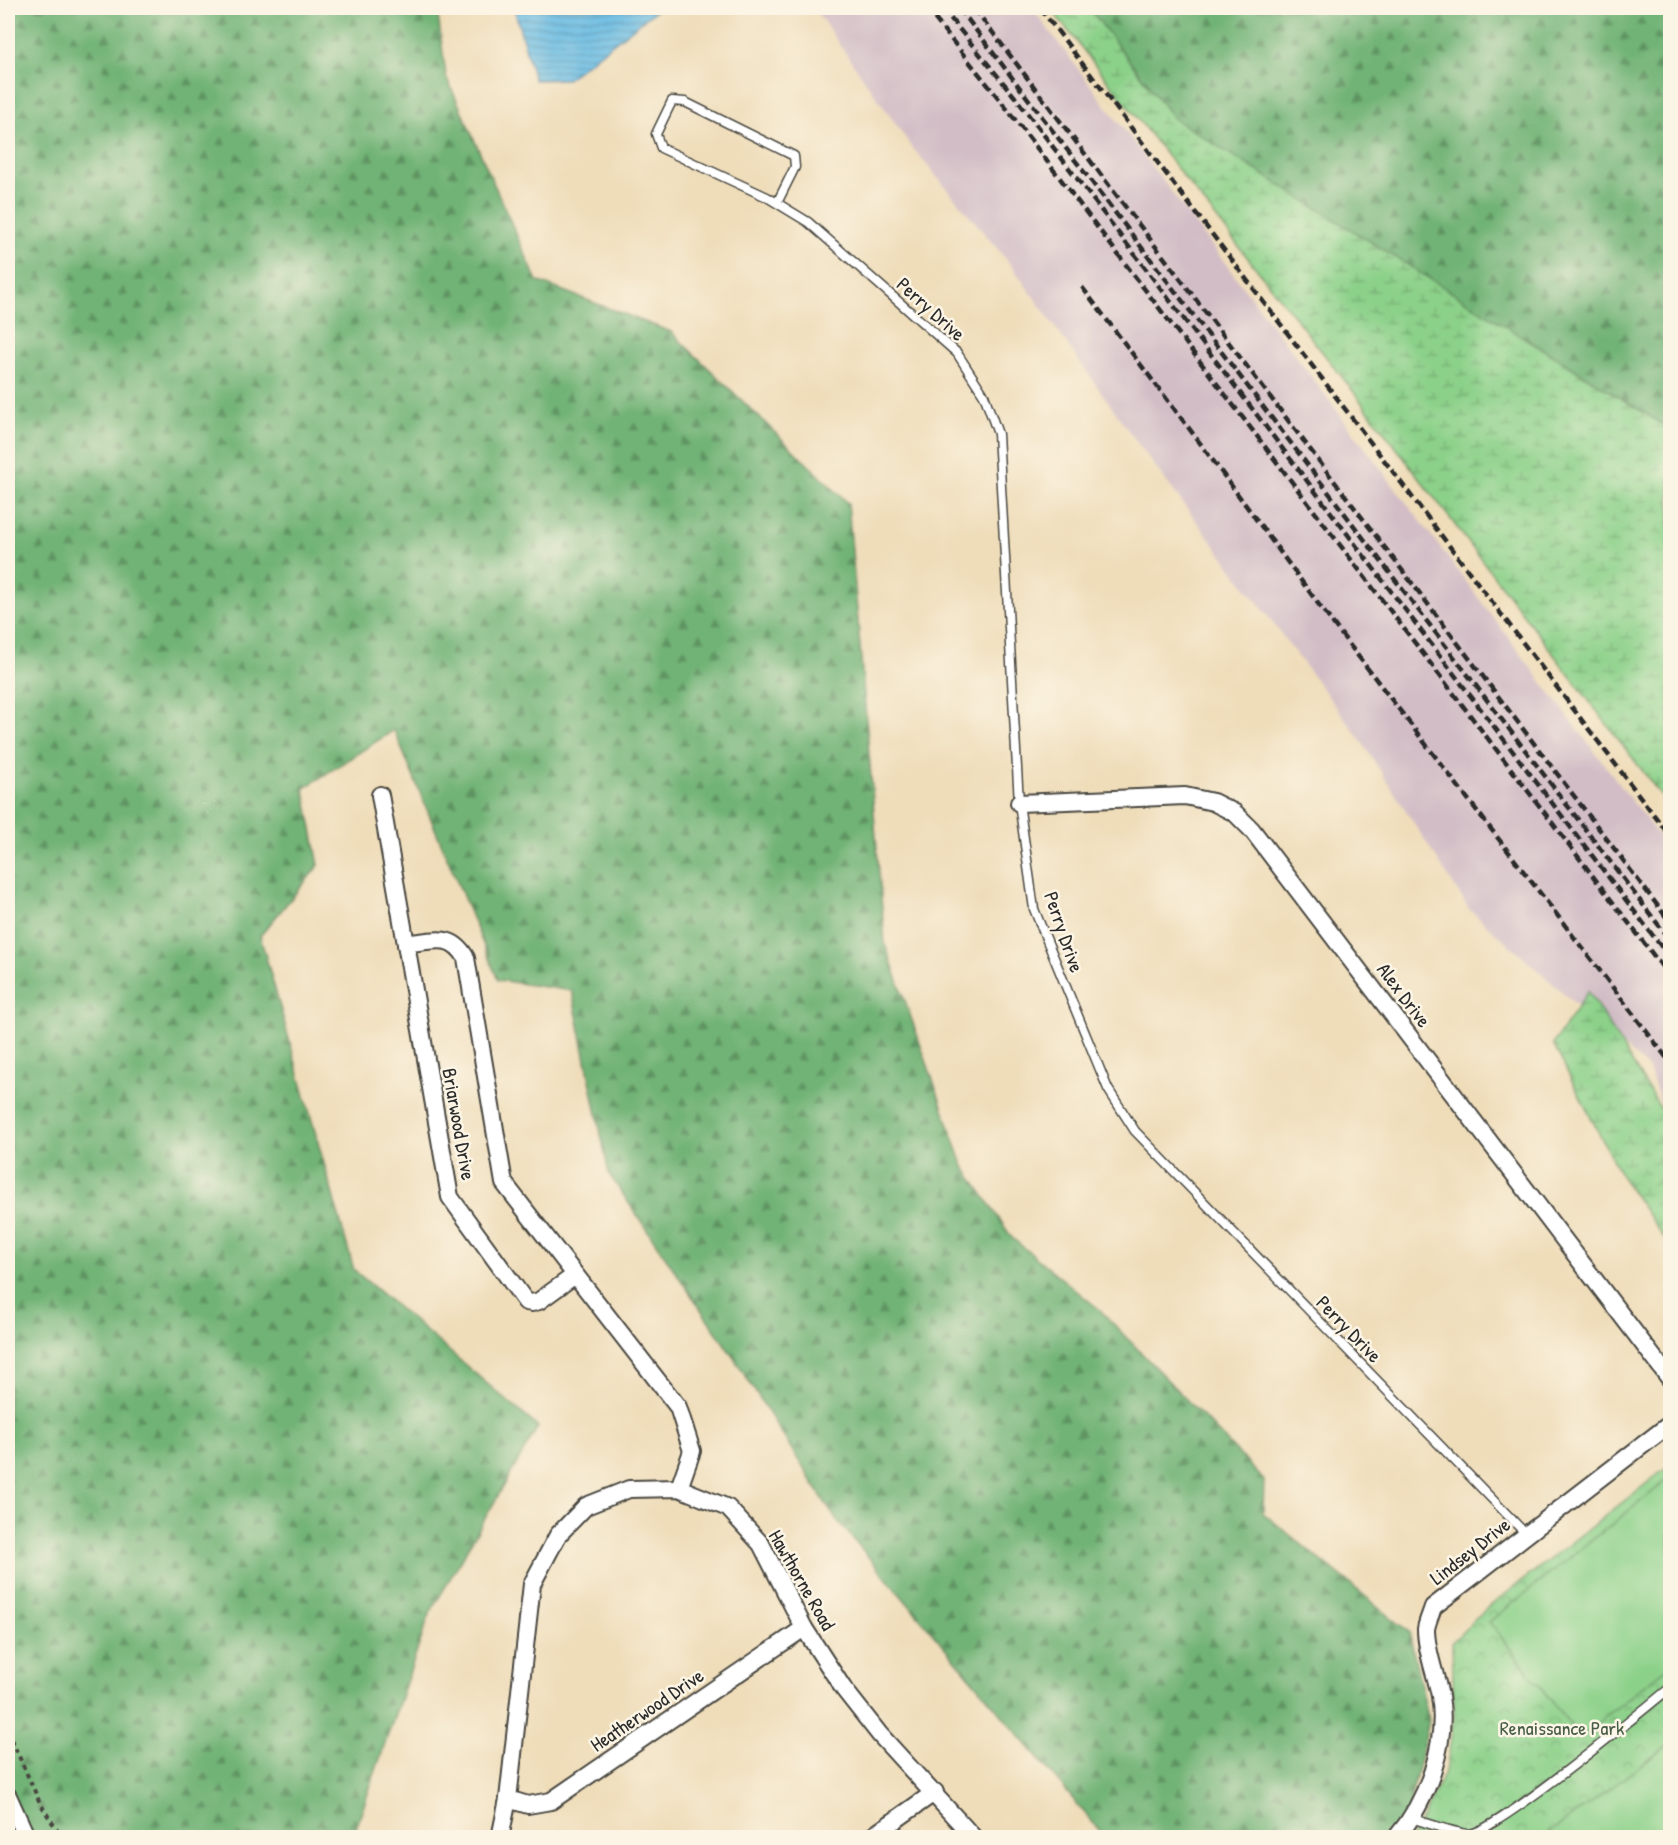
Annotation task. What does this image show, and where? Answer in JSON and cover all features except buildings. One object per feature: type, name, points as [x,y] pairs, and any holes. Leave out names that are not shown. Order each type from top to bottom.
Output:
[{"type":"street","name":"Briarwood Drive","points":[[380,795],[450,1197],[526,1302],[532,1304],[538,1301],[575,1275]]},
{"type":"street","name":"Alex Drive","points":[[1019,803],[1185,796],[1213,802],[1235,813],[1252,830],[1671,1379]]},
{"type":"street","name":"Briarwood Drive","points":[[406,944],[451,941],[460,947],[466,958],[504,1183],[678,1407],[692,1451],[679,1488]]},
{"type":"street","name":"Lindsey Drive","points":[[1396,1838],[1430,1783],[1440,1740],[1440,1698],[1426,1627],[1433,1607],[1671,1424]]},
{"type":"street","name":"Hawthorne Road","points":[[500,1838],[508,1799],[532,1584],[558,1534],[586,1506],[629,1489],[679,1488],[728,1508],[761,1544],[804,1628],[843,1688],[880,1735],[935,1792],[974,1838]]},
{"type":"street","name":"Heatherwood Drive","points":[[508,1799],[528,1805],[551,1801],[804,1628]]},
{"type":"street","points":[[870,1838],[935,1792]]},
{"type":"street","points":[[8,1796],[27,1838]]},
{"type":"lane","name":"Perry Drive","points":[[777,203],[795,167],[794,156],[684,102],[672,101],[656,134],[661,148],[767,197],[808,222],[957,353],[984,395],[998,434],[1019,803],[1034,909],[1108,1089],[1135,1131],[1526,1534]]},
{"type":"lane","points":[[1410,1818],[1469,1834],[1484,1829],[1515,1810],[1671,1688]]},
{"type":"path","points":[[8,1732],[40,1803],[62,1838]]},
{"type":"shaded area","points":[[814,8],[1032,8],[1670,851],[1670,1131],[1649,1069],[1469,909],[1358,736],[1136,441],[1011,265],[911,146]]},
{"type":"green space","points":[[8,8],[437,8],[446,76],[537,281],[671,332],[848,503],[885,944],[963,1165],[1012,1238],[1099,1309],[1264,1480],[1263,1513],[1409,1632],[1429,1721],[1405,1824],[1384,1838],[1105,1837],[833,1515],[736,1361],[609,1174],[572,991],[498,980],[394,730],[304,788],[319,865],[260,936],[354,1270],[538,1427],[430,1613],[353,1837],[8,1838]]},
{"type":"green space","points":[[1050,8],[1089,8],[1174,119],[1670,429],[1670,807],[1346,382]]},
{"type":"green space","points":[[1089,8],[1670,8],[1670,429],[1174,119]]},
{"type":"green space","points":[[1588,991],[1670,1124],[1670,1247],[1620,1174],[1553,1044]]},
{"type":"green space","name":"Renaissance Park","points":[[1670,1465],[1670,1837],[1410,1838],[1424,1815],[1447,1766],[1454,1716],[1452,1642],[1485,1610]]},
{"type":"green space","points":[[1670,1478],[1670,1665],[1580,1737],[1489,1622]]},
{"type":"green space","points":[[1670,1744],[1670,1837],[1544,1837]]},
{"type":"water","points":[[514,8],[659,8],[567,79],[534,80]]},
{"type":"railway","points":[[926,8],[1004,105],[1670,977]]},
{"type":"railway","points":[[942,8],[1015,97],[1670,958]]},
{"type":"railway","points":[[959,8],[1670,940]]},
{"type":"railway","points":[[974,8],[1670,922]]},
{"type":"railway","points":[[1040,8],[1670,836]]},
{"type":"railway","points":[[1082,287],[1325,613],[1670,1062]]}]
